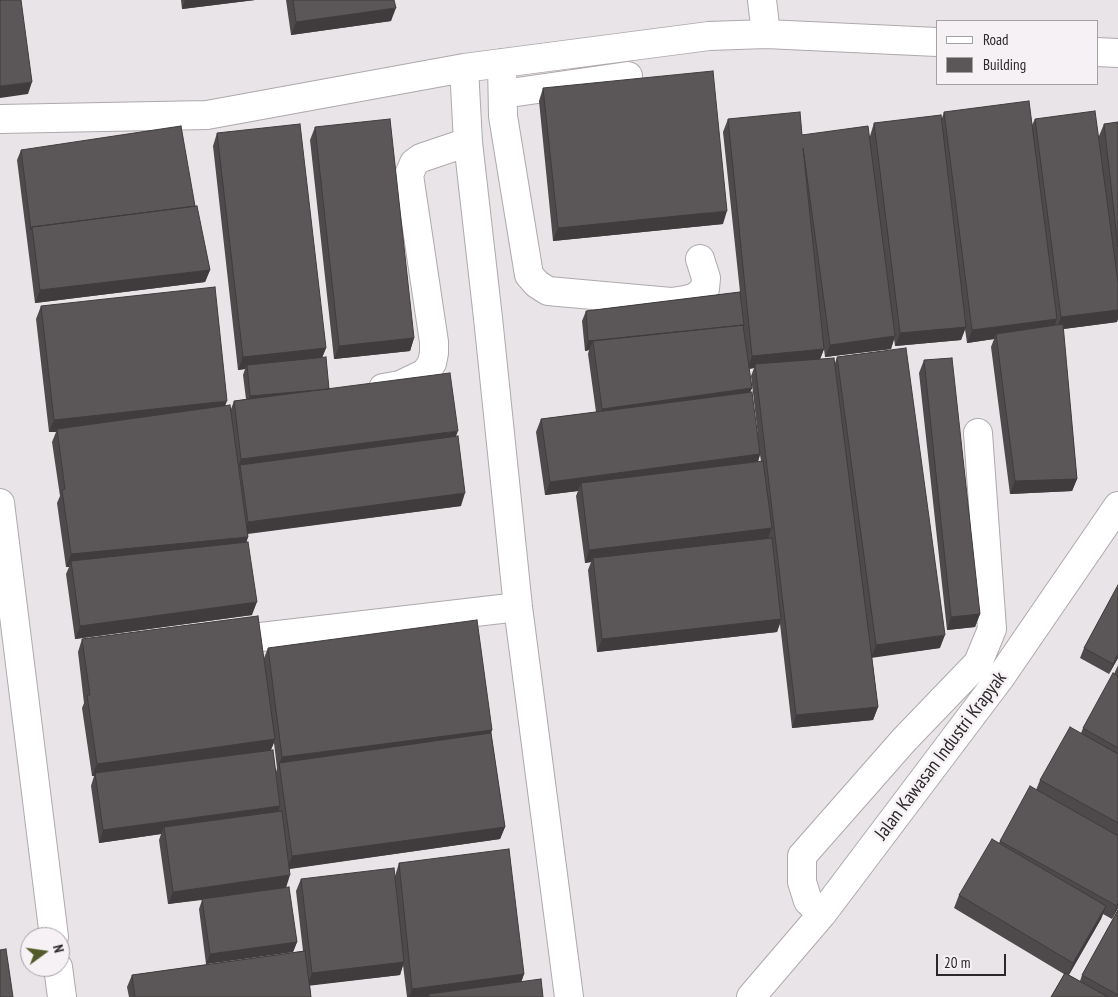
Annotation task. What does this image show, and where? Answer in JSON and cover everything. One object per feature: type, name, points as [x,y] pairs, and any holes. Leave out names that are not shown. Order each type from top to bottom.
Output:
[{"type":"lane","points":[[762,0],[766,34]]},
{"type":"lane","points":[[0,119],[207,115],[464,68],[709,36],[766,34],[936,42]]},
{"type":"lane","points":[[1098,52],[1118,53]]},
{"type":"lane","points":[[502,63],[503,116],[529,275],[537,284],[548,291],[671,302],[685,300],[694,298],[705,289],[706,278],[700,259]]},
{"type":"lane","points":[[464,68],[468,142],[518,607],[569,997]]},
{"type":"lane","points":[[502,94],[628,76]]},
{"type":"lane","points":[[356,393],[400,385],[425,373],[432,363],[434,342],[409,175],[414,163],[421,158],[468,142]]},
{"type":"lane","points":[[822,914],[808,901],[802,882],[802,856],[904,740],[978,663],[992,629],[978,432]]},
{"type":"lane","points":[[0,504],[53,927]]},
{"type":"lane","name":"Jalan Kawasan Industri Krapyak","points":[[750,997],[822,914],[1000,678],[1118,506]]},
{"type":"lane","points":[[261,637],[518,607]]},
{"type":"lane","points":[[59,977],[62,997]]},
{"type":"building","points":[[0,0],[21,0],[32,82],[0,86]]},
{"type":"building","points":[[293,0],[394,0],[396,8],[296,22]]},
{"type":"building","points":[[713,71],[727,211],[558,228],[543,88]]},
{"type":"building","points":[[1029,101],[1057,319],[972,330],[944,112]]},
{"type":"building","points":[[1095,111],[1118,282],[1118,310],[1061,317],[1035,119]]},
{"type":"building","points":[[800,112],[802,135],[868,126],[895,336],[830,345],[803,148],[824,349],[752,356],[728,119]]},
{"type":"building","points":[[941,115],[966,327],[900,333],[874,123]]},
{"type":"building","points":[[390,119],[414,338],[339,346],[315,127]]},
{"type":"building","points":[[1118,122],[1118,247],[1104,124]]},
{"type":"building","points":[[300,124],[326,348],[243,357],[217,133]]},
{"type":"building","points":[[181,126],[195,206],[32,227],[31,230],[21,150]]},
{"type":"building","points":[[197,206],[210,270],[40,290],[32,227]]},
{"type":"building","points":[[215,287],[227,401],[54,420],[41,306]]},
{"type":"building","points":[[740,292],[744,325],[588,341],[586,311]]},
{"type":"building","points":[[1063,324],[1077,479],[1015,481],[996,334]]},
{"type":"building","points":[[743,325],[752,388],[602,409],[593,341]]},
{"type":"building","points":[[906,348],[945,635],[876,645],[837,357]]},
{"type":"building","points":[[326,357],[329,389],[250,396],[247,365]]},
{"type":"building","points":[[834,358],[878,707],[796,715],[755,364]]},
{"type":"building","points":[[952,358],[980,614],[951,617],[924,360]]},
{"type":"building","points":[[450,373],[458,431],[241,459],[234,401]]},
{"type":"building","points":[[752,392],[760,454],[550,482],[541,419]]},
{"type":"building","points":[[230,405],[248,537],[71,554],[62,490],[65,489],[57,429]]},
{"type":"building","points":[[458,436],[465,493],[248,522],[240,465]]},
{"type":"building","points":[[763,461],[772,528],[589,550],[581,483]]},
{"type":"building","points":[[772,538],[781,619],[602,639],[593,558]]},
{"type":"building","points":[[248,542],[257,602],[80,626],[71,561]]},
{"type":"building","points":[[1118,585],[1118,654],[1113,664],[1084,648]]},
{"type":"building","points":[[258,616],[275,739],[97,764],[87,695],[90,695],[82,639]]},
{"type":"building","points":[[477,620],[492,730],[282,757],[268,648]]},
{"type":"building","points":[[1113,673],[1118,676],[1118,748],[1083,728]]},
{"type":"building","points":[[1070,727],[1118,754],[1118,823],[1040,780]]},
{"type":"building","points":[[491,733],[505,827],[292,856],[279,763]]},
{"type":"building","points":[[273,750],[280,806],[103,830],[95,773]]},
{"type":"building","points":[[1030,786],[1118,836],[1117,906],[1000,841]]},
{"type":"building","points":[[282,811],[290,875],[173,892],[164,827]]},
{"type":"building","points":[[992,839],[1106,906],[1073,963],[959,895]]},
{"type":"building","points":[[509,849],[524,974],[412,989],[399,863]]},
{"type":"building","points":[[394,868],[404,962],[312,973],[301,879]]},
{"type":"building","points":[[289,887],[297,942],[210,954],[202,899]]},
{"type":"building","points":[[1118,910],[1118,995],[1082,975]]},
{"type":"building","points":[[6,949],[13,997],[0,997],[0,950]]},
{"type":"building","points":[[305,951],[311,997],[135,997],[132,975]]},
{"type":"building","points":[[1065,973],[1108,997],[1051,997]]},
{"type":"building","points":[[541,979],[543,997],[429,997],[429,994]]}]
